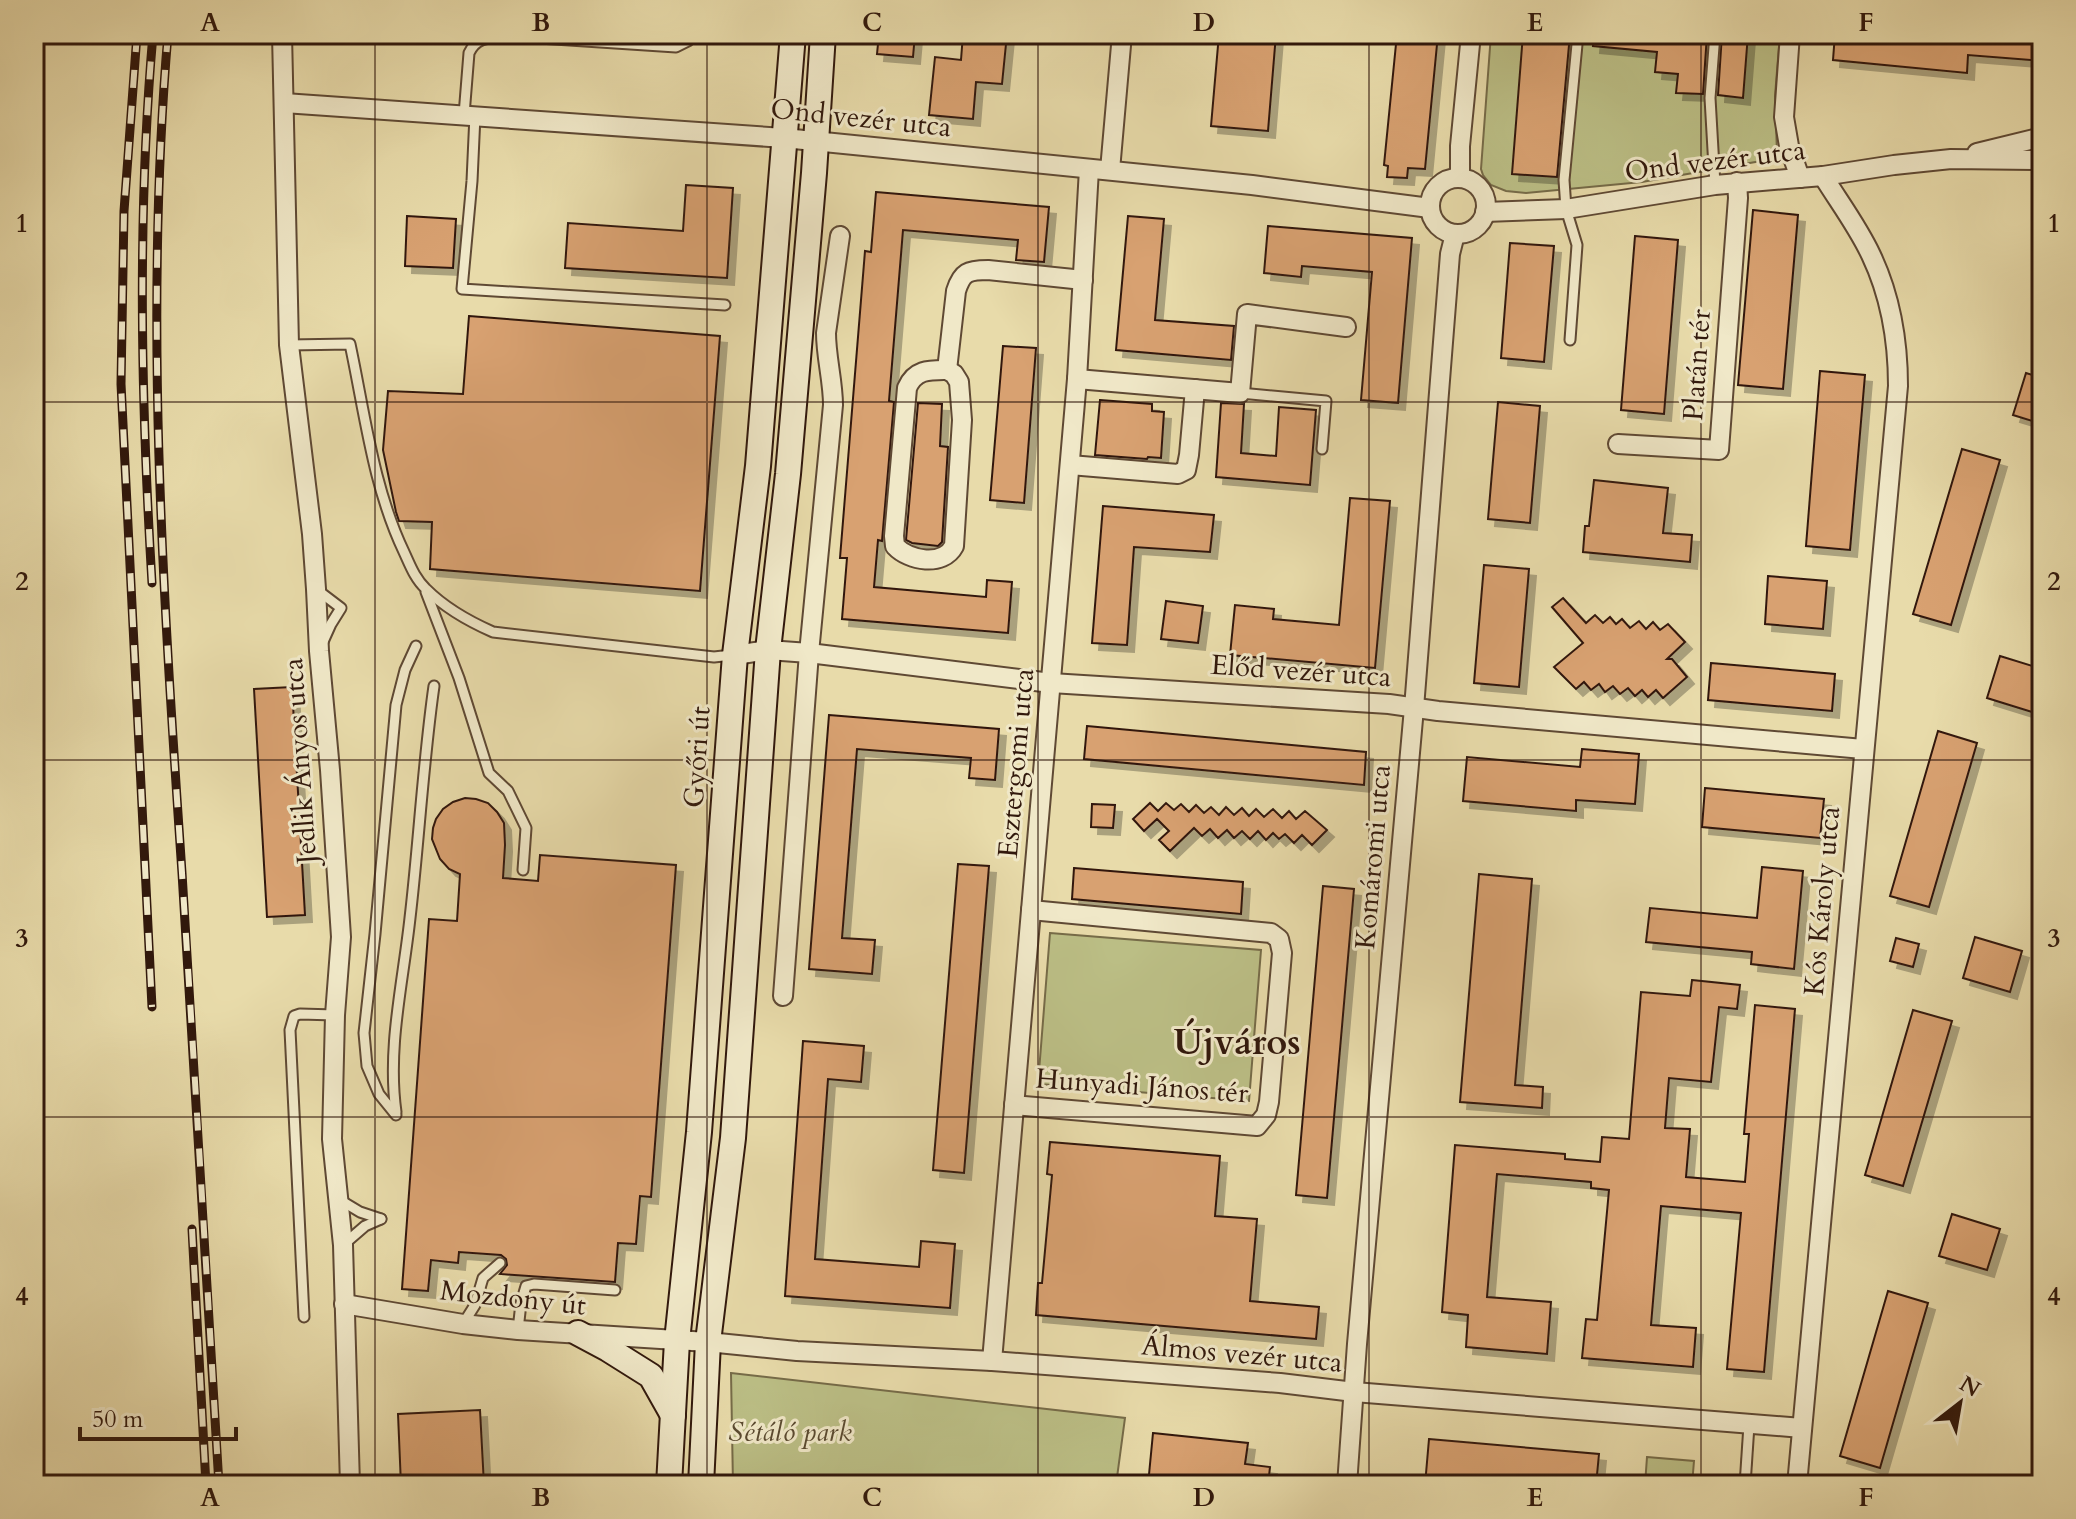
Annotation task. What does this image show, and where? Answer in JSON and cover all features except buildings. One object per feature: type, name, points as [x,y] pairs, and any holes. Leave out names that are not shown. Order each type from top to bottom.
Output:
[{"type":"main road","name":"Győri út","points":[[669,1485],[677,1341],[699,1132],[735,655],[758,466],[793,34]]},
{"type":"main road","points":[[701,1485],[708,1342],[733,1138],[768,650],[788,474],[823,34]]},
{"type":"main road","points":[[578,1333],[651,1376],[673,1416]]},
{"type":"street","name":"Jedlik Ányos utca","points":[[282,34],[289,345],[312,534],[341,937],[335,1015],[332,1139],[343,1245],[350,1485]]},
{"type":"street","points":[[1110,170],[1122,34]]},
{"type":"street","points":[[1460,178],[1460,146],[1471,34]]},
{"type":"street","points":[[1790,34],[1784,117],[1789,146],[1800,178]]},
{"type":"street","name":"Ond vezér utca","points":[[284,103],[784,138],[1252,185],[1430,208]]},
{"type":"street","points":[[1951,159],[2042,137]]},
{"type":"street","name":"Ond vezér utca","points":[[1485,212],[1566,209],[1737,182],[1823,176],[1951,159]]},
{"type":"street","points":[[1951,159],[2042,160]]},
{"type":"street","name":"Esztergomi utca","points":[[992,1361],[1077,379],[1089,169]]},
{"type":"street","name":"Kós Károly utca","points":[[1797,1485],[1897,398],[1897,346],[1887,295],[1871,254],[1823,176]]},
{"type":"street","points":[[1460,178],[1478,186],[1486,204],[1481,222],[1474,229],[1455,234],[1438,226],[1430,208],[1435,190],[1442,183],[1460,178]]},
{"type":"street","name":"Platán tér","points":[[1618,444],[1719,450],[1737,182]]},
{"type":"street","name":"Komáromi utca","points":[[1347,1485],[1450,254],[1455,234]]},
{"type":"street","points":[[783,996],[809,653],[833,405],[826,333],[840,236]]},
{"type":"street","points":[[947,370],[956,291],[960,279],[966,274],[974,270],[988,270],[1083,280]]},
{"type":"street","points":[[1077,379],[1240,393],[1247,314],[1346,327]]},
{"type":"street","points":[[947,370],[959,382],[962,420],[954,546],[951,552],[939,559],[908,556],[895,546],[894,536],[907,388],[917,374],[947,370]]},
{"type":"street","points":[[1070,465],[1178,474],[1186,470],[1195,389]]},
{"type":"street","name":"Előd vezér utca","points":[[735,655],[768,650],[809,653],[1051,683],[1389,704],[1863,749]]},
{"type":"street","name":"Hunyadi János tér","points":[[1014,1105],[1257,1126],[1266,1115],[1270,1088],[1282,953],[1279,939],[1271,933],[1031,910]]},
{"type":"street","name":"Mozdony út","points":[[344,1304],[463,1324],[677,1341]]},
{"type":"street","name":"Álmos vezér utca","points":[[677,1341],[1280,1383],[1354,1392],[1802,1428]]},
{"type":"lane","points":[[694,34],[676,47],[507,36],[482,39],[474,45],[469,53],[472,181],[462,289],[725,305]]},
{"type":"lane","points":[[1570,340],[1577,245],[1566,209],[1564,180],[1578,34]]},
{"type":"lane","points":[[1715,34],[1710,98],[1715,185]]},
{"type":"lane","points":[[289,345],[350,344],[383,501],[409,563],[425,588],[469,621],[493,632],[714,657],[735,655]]},
{"type":"lane","points":[[1240,393],[1326,401],[1322,449]]},
{"type":"lane","points":[[425,588],[459,678],[489,773],[508,791],[526,828],[523,870]]},
{"type":"lane","points":[[316,589],[341,608],[319,651]]},
{"type":"lane","points":[[416,646],[405,670],[396,705],[364,1033],[367,1066],[379,1094],[396,1115],[392,1084],[394,1036],[410,922],[434,686]]},
{"type":"lane","points":[[304,1317],[290,1030],[294,1016],[300,1014],[335,1015]]},
{"type":"lane","points":[[340,1200],[360,1212],[381,1219],[365,1226],[343,1245]]},
{"type":"lane","points":[[463,1324],[475,1305],[483,1278],[500,1263]]},
{"type":"lane","points":[[518,1330],[523,1292],[530,1284],[615,1290]]},
{"type":"lane","points":[[475,1305],[492,1327]]},
{"type":"lane","points":[[1745,1485],[1749,1425]]},
{"type":"green space","points":[[1491,34],[1780,34],[1775,96],[1777,153],[1761,161],[1642,182],[1526,193],[1506,191],[1491,185],[1481,169]]},
{"type":"green space","points":[[1050,933],[1261,950],[1249,1101],[1038,1084]]},
{"type":"green space","name":"Sétáló park","points":[[731,1373],[1125,1418],[1116,1485],[733,1485]]},
{"type":"green space","points":[[1647,1457],[1694,1461],[1692,1485],[1645,1485]]},
{"type":"railway","points":[[137,34],[124,211],[121,384],[152,1007]]},
{"type":"railway","points":[[152,583],[142,308],[145,171],[153,34]]},
{"type":"railway","points":[[168,34],[157,244],[159,454],[168,663],[219,1485]]},
{"type":"railway","points":[[192,1229],[206,1485]]},
{"type":"district","name":"Újváros","points":[[1237,1042]]}]
